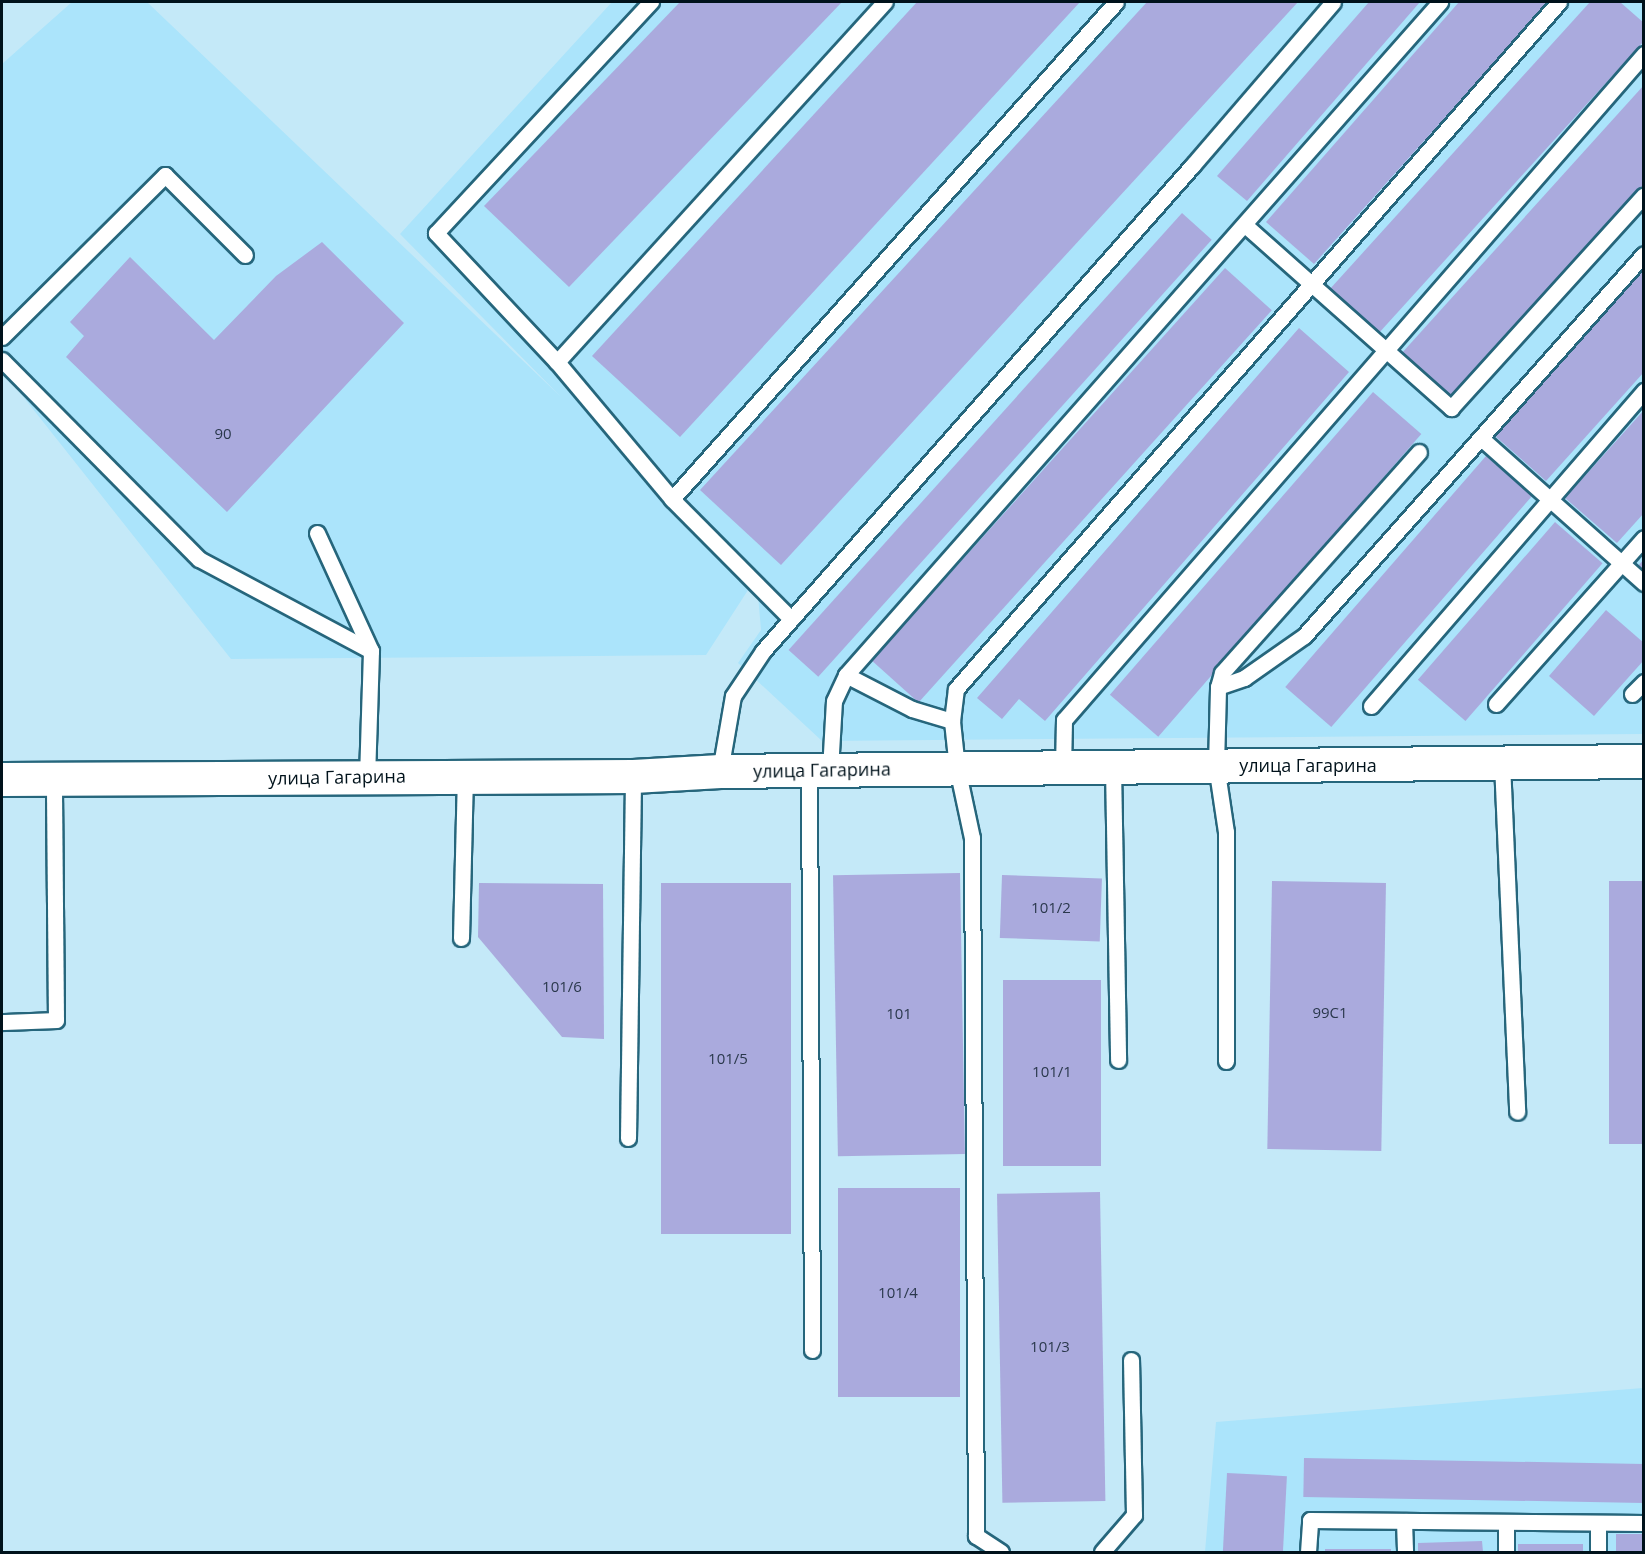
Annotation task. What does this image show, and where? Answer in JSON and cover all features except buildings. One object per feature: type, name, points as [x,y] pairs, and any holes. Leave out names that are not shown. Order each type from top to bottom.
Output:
[{"type":"street","name":"улица Гагарина","points":[[2,779],[633,776],[720,771],[1644,761]]},
{"type":"lane","points":[[651,2],[436,233],[557,362],[672,499],[791,619]]},
{"type":"lane","points":[[557,362],[885,2]]},
{"type":"lane","points":[[672,499],[1116,2]]},
{"type":"lane","points":[[720,771],[733,696],[763,651],[1192,166],[1333,2]]},
{"type":"lane","points":[[812,1350],[819,770],[834,701],[846,675],[1440,2]]},
{"type":"lane","points":[[1001,1552],[976,1536],[972,837],[957,768],[952,721],[957,689],[1315,284],[1559,2]]},
{"type":"lane","points":[[1063,768],[1064,720],[1644,54]]},
{"type":"lane","points":[[2,337],[165,175],[245,255]]},
{"type":"lane","points":[[1245,225],[1315,284],[1451,408],[1644,195]]},
{"type":"lane","points":[[1218,687],[1244,678],[1304,636],[1644,254]]},
{"type":"lane","points":[[2,360],[199,559],[371,651]]},
{"type":"lane","points":[[1371,706],[1549,498],[1644,392]]},
{"type":"lane","points":[[1481,438],[1644,584]]},
{"type":"lane","points":[[1226,1061],[1226,832],[1216,765],[1218,687],[1222,673],[1419,452]]},
{"type":"lane","points":[[317,533],[371,651],[367,777]]},
{"type":"lane","points":[[1496,704],[1644,538]]},
{"type":"lane","points":[[846,675],[912,708],[952,721]]},
{"type":"lane","points":[[1632,694],[1644,682]]},
{"type":"lane","points":[[1502,763],[1517,1112]]},
{"type":"lane","points":[[1113,767],[1118,1060]]},
{"type":"lane","points":[[461,938],[465,776]]},
{"type":"lane","points":[[628,1138],[633,776]]},
{"type":"lane","points":[[2,1022],[56,1020],[54,780]]},
{"type":"lane","points":[[1102,1552],[1134,1515],[1131,1360]]},
{"type":"lane","points":[[1308,1552],[1310,1520],[1644,1523]]},
{"type":"lane","points":[[1404,1521],[1405,1552]]},
{"type":"lane","points":[[1506,1522],[1506,1552]]},
{"type":"lane","points":[[1598,1523],[1598,1552]]},
{"type":"shaded area","points":[[72,2],[147,2],[561,397],[400,234],[612,2],[1643,2],[1643,734],[822,741],[738,663],[761,630],[758,595],[750,587],[706,655],[231,659],[2,370],[2,64]]},
{"type":"shaded area","points":[[1643,1388],[1643,1552],[1205,1552],[1216,1422]]}]
